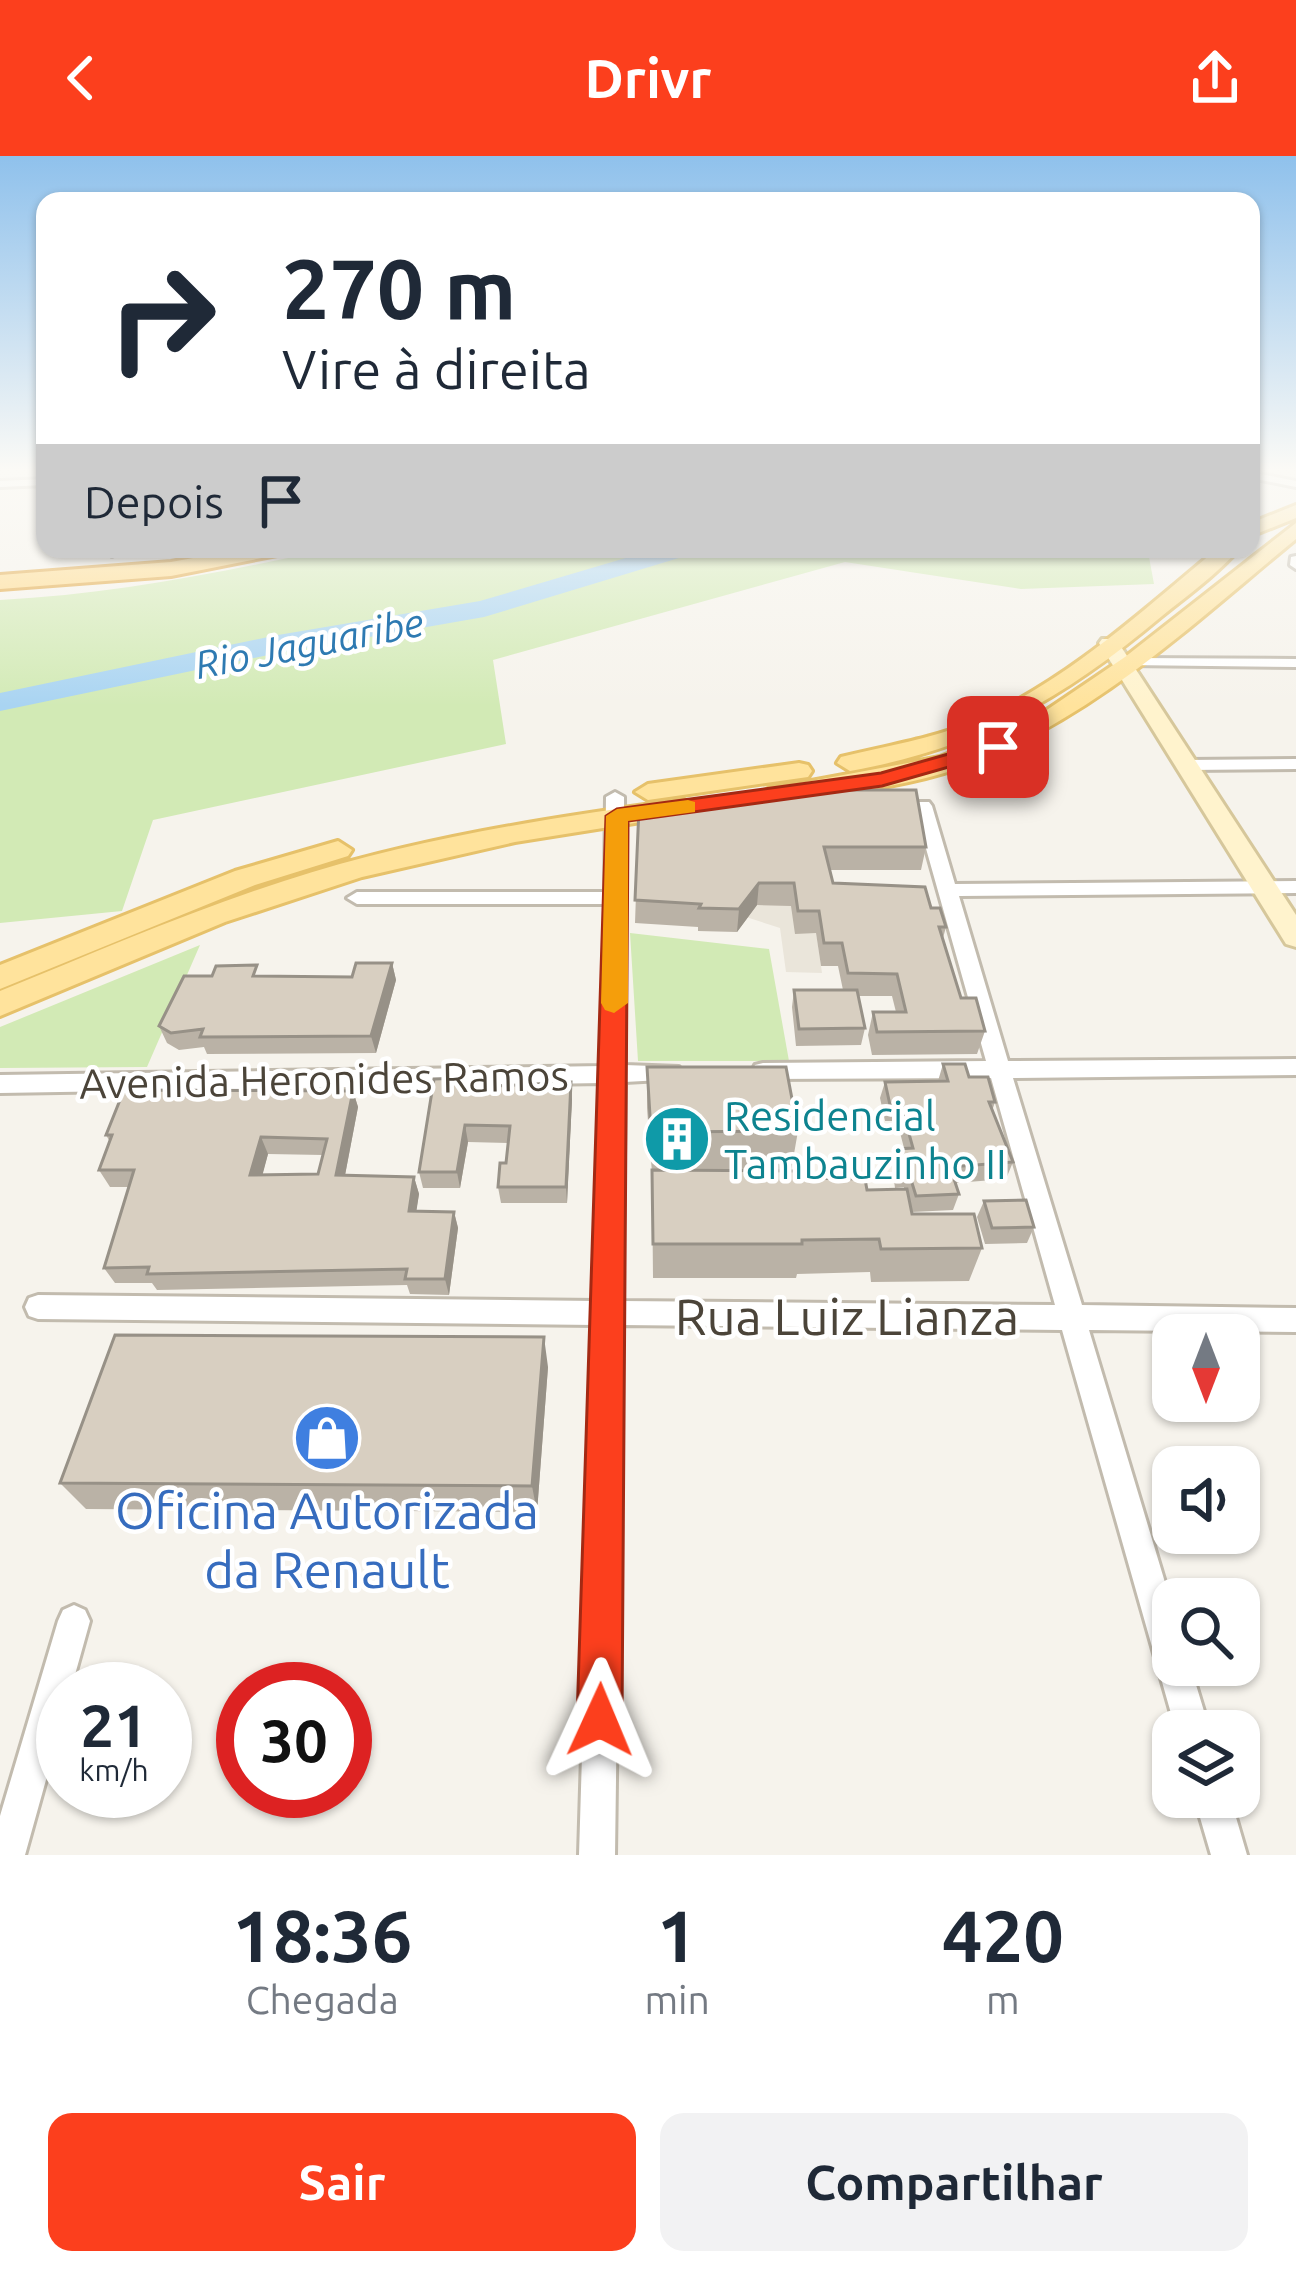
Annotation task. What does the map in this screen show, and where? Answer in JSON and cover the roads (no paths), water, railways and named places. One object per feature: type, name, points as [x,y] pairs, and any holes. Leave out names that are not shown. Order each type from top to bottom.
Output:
[{"type":"highway","points":[[0,579],[195,558]]},
{"type":"highway","points":[[0,579],[152,571],[226,558]]},
{"type":"main road","points":[[0,978],[245,878],[448,824],[882,779],[998,747],[1070,708],[1220,558]]},
{"type":"main road","points":[[0,1004],[243,904],[339,873],[616,806],[859,762],[951,737],[1123,657],[1258,558]]},
{"type":"main road","points":[[1123,657],[1296,937]]},
{"type":"main road","points":[[1036,698],[1054,698],[1070,708]]},
{"type":"street","points":[[1123,657],[1296,663]]},
{"type":"street","points":[[1188,765],[1296,764]]},
{"type":"street","points":[[597,1855],[616,806]]},
{"type":"street","points":[[923,806],[1152,1594]]},
{"type":"street","points":[[947,890],[1296,887]]},
{"type":"street","points":[[357,898],[615,898]]},
{"type":"street","name":"Avenida Heronides Ramos","points":[[0,1084],[1000,1067],[1296,1067]]},
{"type":"street","name":"Rua Luiz Lianza","points":[[38,1307],[1296,1320]]},
{"type":"street","points":[[7,1855],[74,1621]]},
{"type":"street","points":[[1218,1818],[1229,1855]]},
{"type":"waterway","name":"Rio Jaguaribe","points":[[0,702],[278,644],[484,609],[653,558]]},
{"type":"place","name":"Residencial Tambauzinho II","points":[[677,1139]]},
{"type":"place","name":"Oficina Autorizada da Renault","points":[[327,1438]]}]
